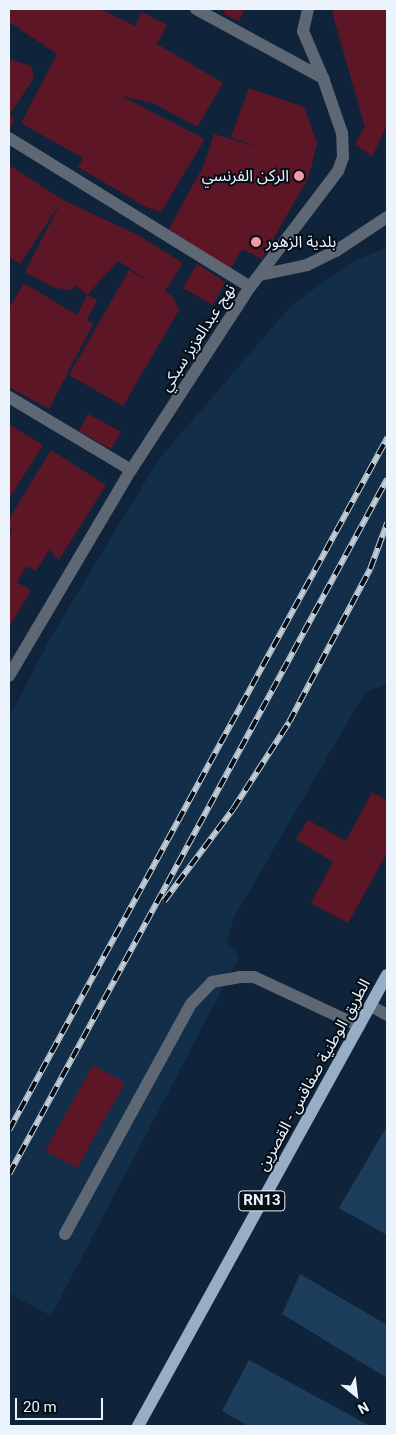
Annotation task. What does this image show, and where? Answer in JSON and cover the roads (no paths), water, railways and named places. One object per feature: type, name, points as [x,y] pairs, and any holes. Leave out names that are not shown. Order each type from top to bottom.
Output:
[{"type":"main road","name":"الطريق الوطنية صفاقس - القصرين","points":[[138,1426],[387,975]]},
{"type":"street","points":[[196,9],[323,78]]},
{"type":"street","name":"نهج عبدالعزيز سبكي","points":[[9,676],[13,659],[131,470],[250,287],[338,171],[342,157],[342,134],[323,78],[304,31],[308,9]]},
{"type":"street","points":[[9,138],[250,287]]},
{"type":"street","points":[[260,275],[307,265],[336,251],[387,217]]},
{"type":"street","points":[[9,397],[131,470]]},
{"type":"street","points":[[65,1234],[191,1004],[212,982],[239,977],[254,977],[359,1026]]},
{"type":"street","points":[[371,1006],[387,1015]]},
{"type":"railway","points":[[9,1130],[387,438]]},
{"type":"railway","points":[[9,1174],[387,479]]},
{"type":"railway","points":[[164,901],[233,809],[289,722],[370,569],[387,523]]},
{"type":"place","name":"الركن الفرنسي","points":[[299,176]]},
{"type":"place","name":"بلدية الزهور","points":[[256,242]]}]
